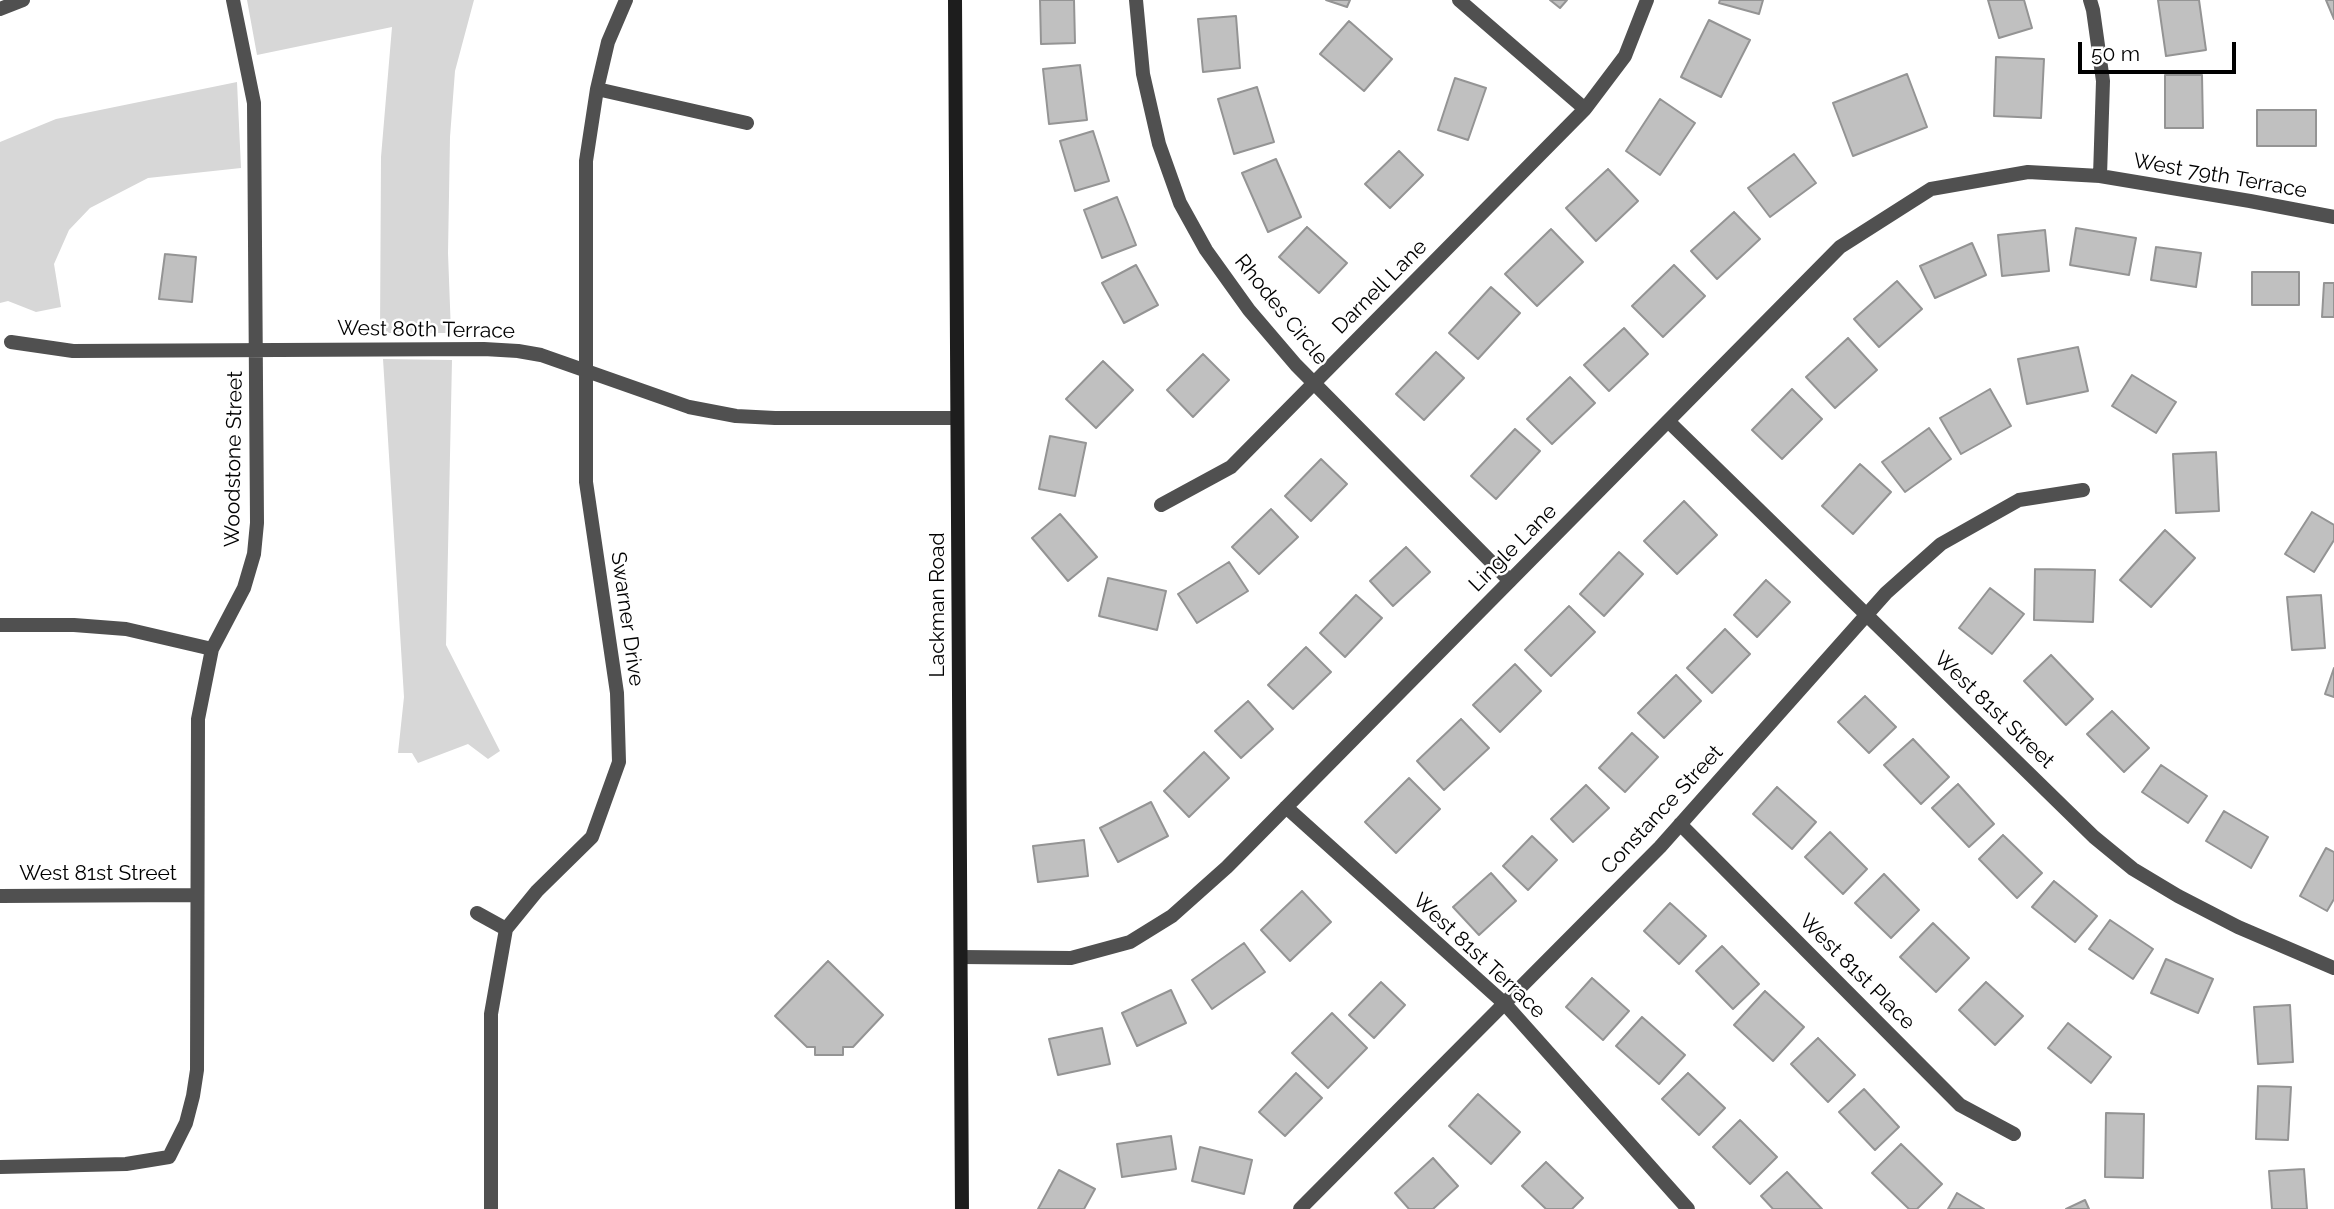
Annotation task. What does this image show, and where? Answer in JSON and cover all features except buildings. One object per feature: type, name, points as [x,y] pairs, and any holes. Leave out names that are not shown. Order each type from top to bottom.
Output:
[{"type":"main road","name":"Lackman Road","points":[[955,0],[962,1209]]},
{"type":"street","points":[[0,9],[23,0]]},
{"type":"street","name":"Woodstone Street","points":[[0,1167],[126,1164],[169,1157],[186,1123],[197,1070],[198,719],[212,649],[244,588],[254,554],[257,523],[254,103],[233,0]]},
{"type":"street","name":"Swarner Drive","points":[[491,1209],[491,1014],[506,929],[537,891],[592,837],[620,762],[617,693],[586,482],[586,161],[597,89],[608,42],[626,0]]},
{"type":"street","name":"Rhodes Circle","points":[[1136,0],[1146,86],[1159,144],[1180,203],[1206,250],[1250,310],[1314,384],[1510,581]]},
{"type":"street","points":[[1459,0],[1585,109]]},
{"type":"street","name":"Darnell Lane","points":[[1161,505],[1231,467],[1585,109],[1625,56],[1647,0]]},
{"type":"street","points":[[2090,0],[2103,81],[2100,176]]},
{"type":"street","points":[[597,89],[747,123]]},
{"type":"street","name":"Lingle Lane","points":[[961,957],[1071,958],[1130,942],[1172,916],[1227,867],[1840,247],[1931,189],[2028,172],[2100,176]]},
{"type":"street","name":"West 79th Terrace","points":[[2100,176],[2334,217]]},
{"type":"street","name":"West 80th Terrace","points":[[11,342],[73,351],[518,351],[541,355],[689,407],[736,416],[957,418]]},
{"type":"street","name":"West 81st Street","points":[[1668,421],[2094,837],[2133,869],[2178,896],[2238,927],[2334,968]]},
{"type":"street","name":"Constance Street","points":[[1300,1209],[1681,824],[1886,593],[1941,544],[2019,500],[2083,490]]},
{"type":"street","points":[[0,625],[75,625],[126,629],[212,649]]},
{"type":"street","name":"West 81st Terrace","points":[[1286,807],[1505,1004],[1688,1209]]},
{"type":"street","name":"West 81st Place","points":[[1681,824],[1959,1105],[2014,1135]]},
{"type":"street","name":"West 81st Street","points":[[0,896],[197,895]]},
{"type":"street","points":[[477,913],[506,929]]},
{"type":"shaded area","points":[[247,0],[474,0],[455,71],[450,137],[448,253],[451,333],[380,333],[381,157],[392,27],[257,55]]},
{"type":"shaded area","points":[[237,82],[241,168],[148,178],[90,208],[69,230],[54,264],[61,307],[36,312],[8,301],[0,303],[0,142],[56,119]]},
{"type":"shaded area","points":[[383,359],[452,360],[446,645],[500,751],[488,759],[468,744],[418,763],[412,753],[398,753],[404,697]]}]
